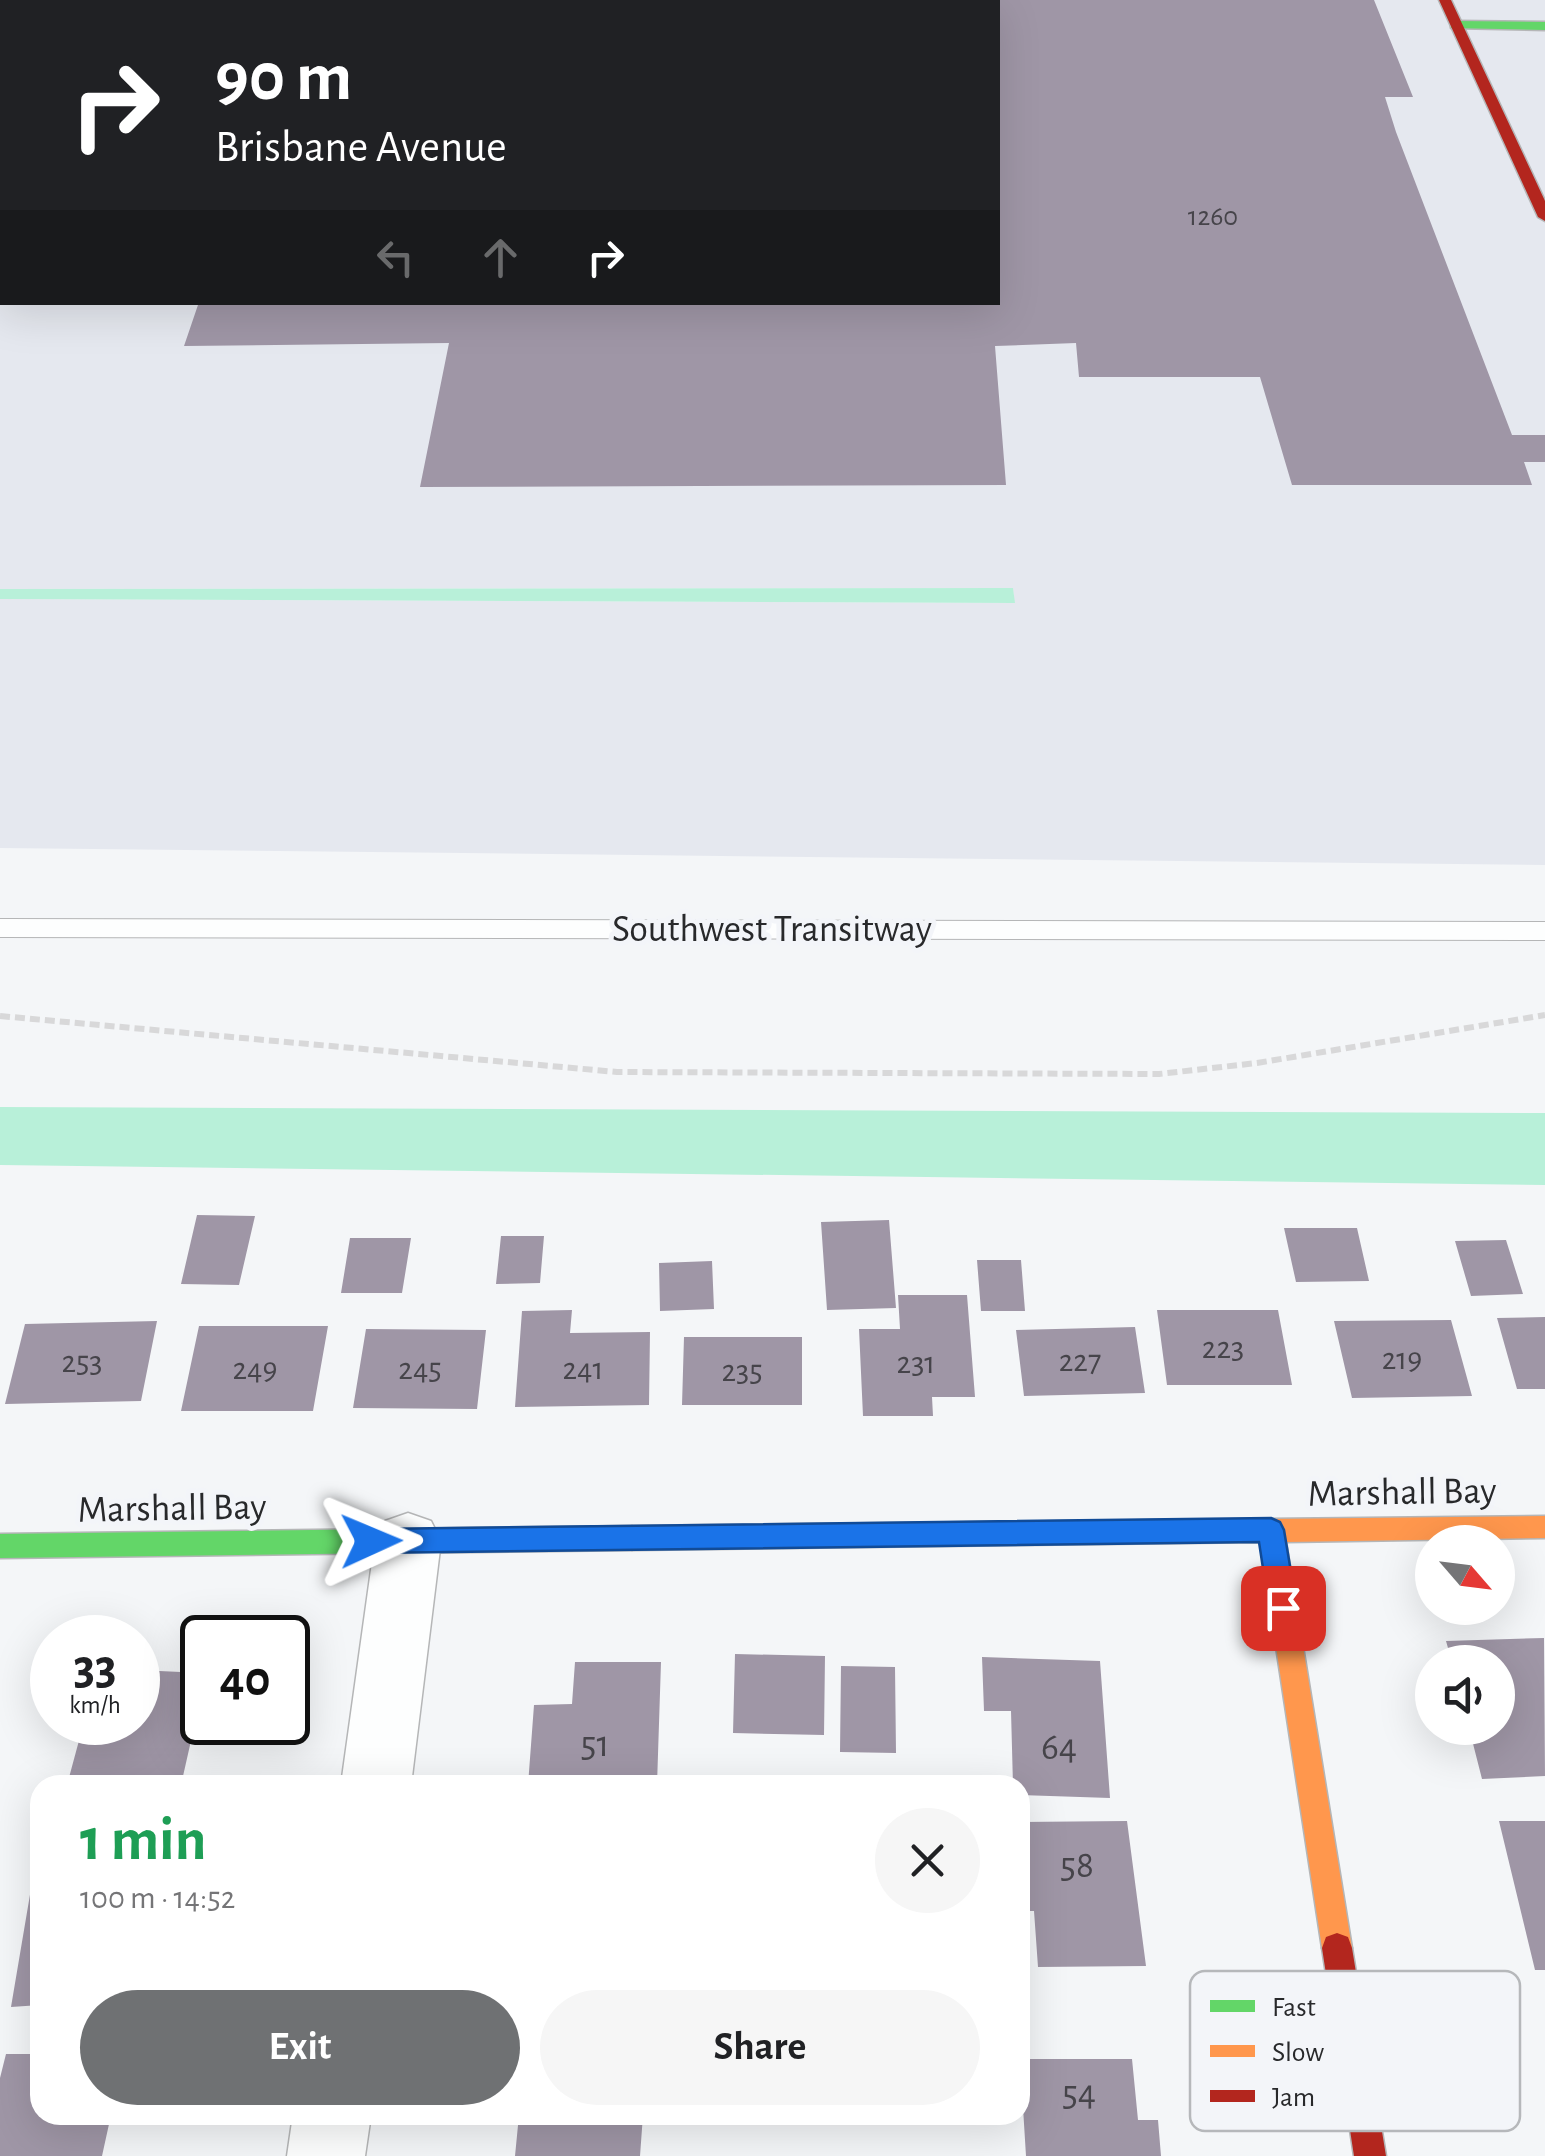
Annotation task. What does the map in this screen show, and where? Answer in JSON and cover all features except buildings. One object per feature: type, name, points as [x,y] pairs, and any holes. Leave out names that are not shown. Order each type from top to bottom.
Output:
[{"type":"street","points":[[1444,0],[1545,216]]},
{"type":"street","points":[[1456,25],[1545,26]]},
{"type":"street","name":"Marshall Bay","points":[[0,1546],[1545,1526]]},
{"type":"street","points":[[1271,1530],[1341,1971]]},
{"type":"street","points":[[377,1775],[408,1540]]},
{"type":"street","points":[[326,2156],[331,2125]]},
{"type":"street","points":[[1366,2131],[1370,2156]]},
{"type":"lane","name":"Southwest Transitway","points":[[0,928],[1545,931]]},
{"type":"path","points":[[0,1016],[618,1072],[1159,1074],[1257,1063],[1545,1014]]},
{"type":"shaded area","points":[[1000,0],[1545,0],[1545,865],[0,848],[0,599],[1014,603],[1013,588],[0,589],[0,305],[1000,305]]},
{"type":"green space","points":[[1013,588],[1015,603],[0,599],[0,589]]},
{"type":"green space","points":[[0,1107],[1545,1113],[1545,1185],[0,1165]]},
{"type":"traffic: fast","points":[[1456,25],[1545,26]]},
{"type":"traffic: fast","points":[[0,1546],[632,1538]]},
{"type":"traffic: slow","points":[[632,1538],[1545,1527]]},
{"type":"traffic: slow","points":[[1271,1530],[1337,1948]]},
{"type":"traffic: jam","points":[[1445,0],[1545,217]]},
{"type":"traffic: jam","points":[[1337,1948],[1341,1971]]},
{"type":"traffic: jam","points":[[1366,2131],[1370,2156]]},
{"type":"route","points":[[371,1541],[1271,1530],[1283,1608]]}]
